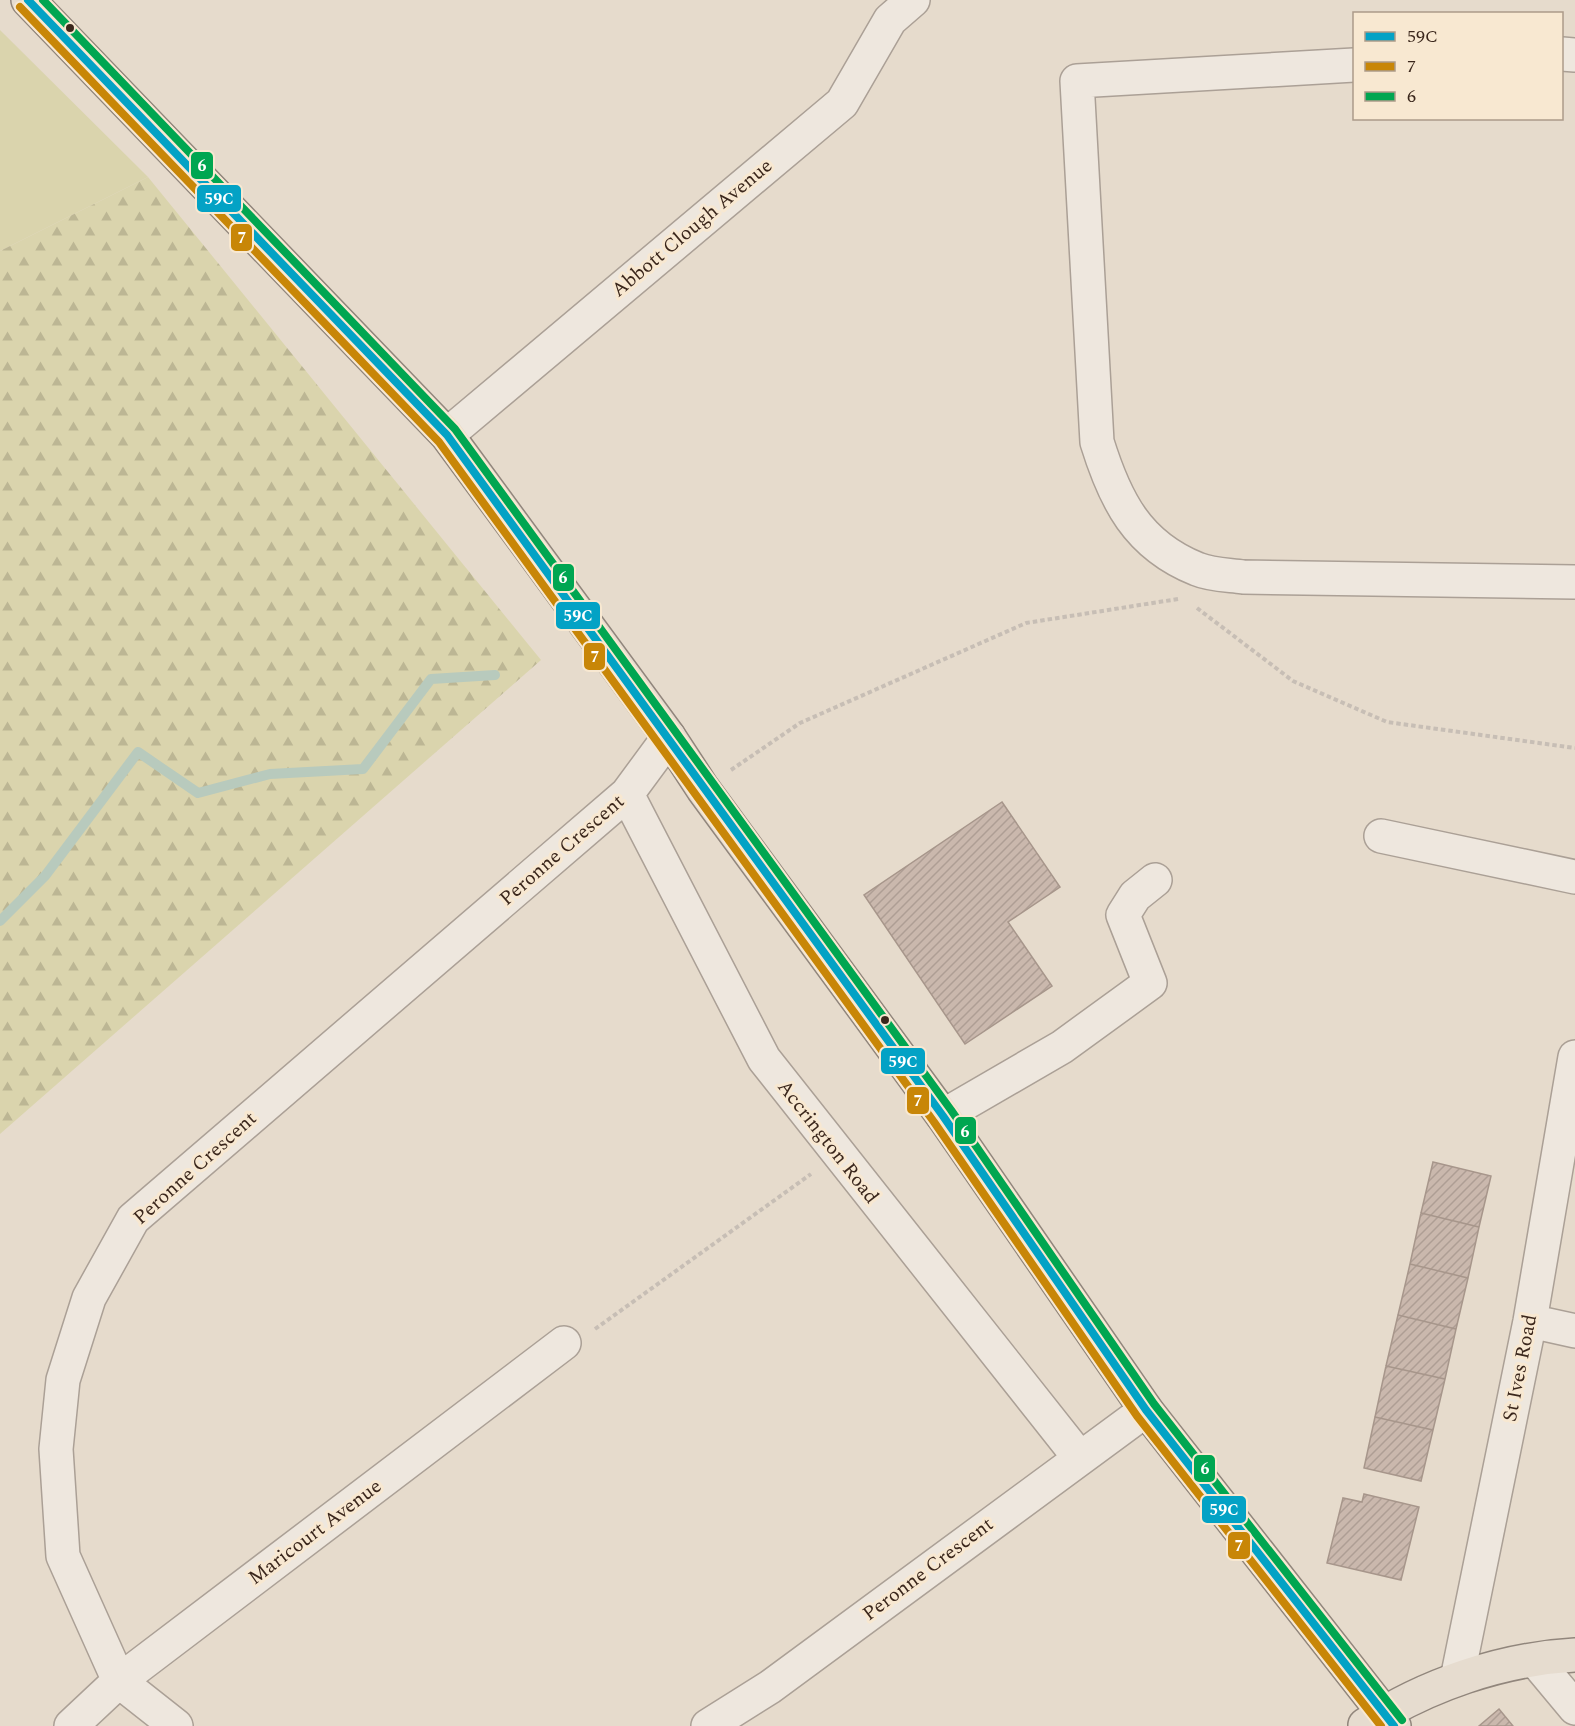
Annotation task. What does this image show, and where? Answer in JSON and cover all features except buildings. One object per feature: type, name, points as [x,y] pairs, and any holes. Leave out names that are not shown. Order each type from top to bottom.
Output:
[{"type":"main road","points":[[28,0],[447,435],[943,1116],[1146,1410],[1380,1722],[1457,1678],[1535,1660],[1575,1655]]},
{"type":"street","name":"Abbott Clough Avenue","points":[[447,435],[842,103],[890,20],[913,0]]},
{"type":"street","points":[[1353,66],[1077,81],[1097,442],[1109,479],[1125,512],[1160,549],[1198,570],[1243,577],[1575,582]]},
{"type":"street","name":"Peronne Crescent","points":[[176,1726],[119,1681],[63,1556],[56,1449],[63,1380],[89,1298],[133,1219],[627,794],[669,737]]},
{"type":"street","name":"Accrington Road","points":[[627,794],[764,1059],[1079,1457]]},
{"type":"street","points":[[1381,836],[1575,877]]},
{"type":"street","points":[[943,1116],[1062,1047],[1150,983],[1123,915],[1135,896],[1155,880]]},
{"type":"street","name":"St Ives Road","points":[[1457,1678],[1530,1321],[1575,1057]]},
{"type":"street","points":[[1530,1321],[1575,1331]]},
{"type":"street","name":"Maricourt Avenue","points":[[71,1726],[119,1681],[564,1343]]},
{"type":"street","name":"Peronne Crescent","points":[[708,1726],[770,1687],[1079,1457],[1146,1410]]},
{"type":"street","points":[[1535,1660],[1575,1708]]},
{"type":"path","points":[[703,789],[800,723],[1026,623],[1185,598]]},
{"type":"path","points":[[1194,605],[1293,681],[1387,722],[1575,748]]},
{"type":"path","points":[[564,1343],[575,1343],[838,1154]]},
{"type":"green space","points":[[0,30],[148,177],[0,251]]},
{"type":"green space","points":[[148,177],[541,660],[0,1134],[0,251]]},
{"type":"waterway","points":[[0,921],[45,876],[138,752],[198,793],[270,774],[363,769],[431,679],[495,675]]},
{"type":"transit line","name":"59C","points":[[28,0],[447,435],[943,1116],[1146,1410],[1394,1726]]},
{"type":"transit line","name":"6","points":[[43,0],[455,429],[951,1110],[1154,1404],[1402,1720]]},
{"type":"transit line","name":"7","points":[[20,7],[439,442],[934,1122],[1137,1416],[1381,1726]]}]
